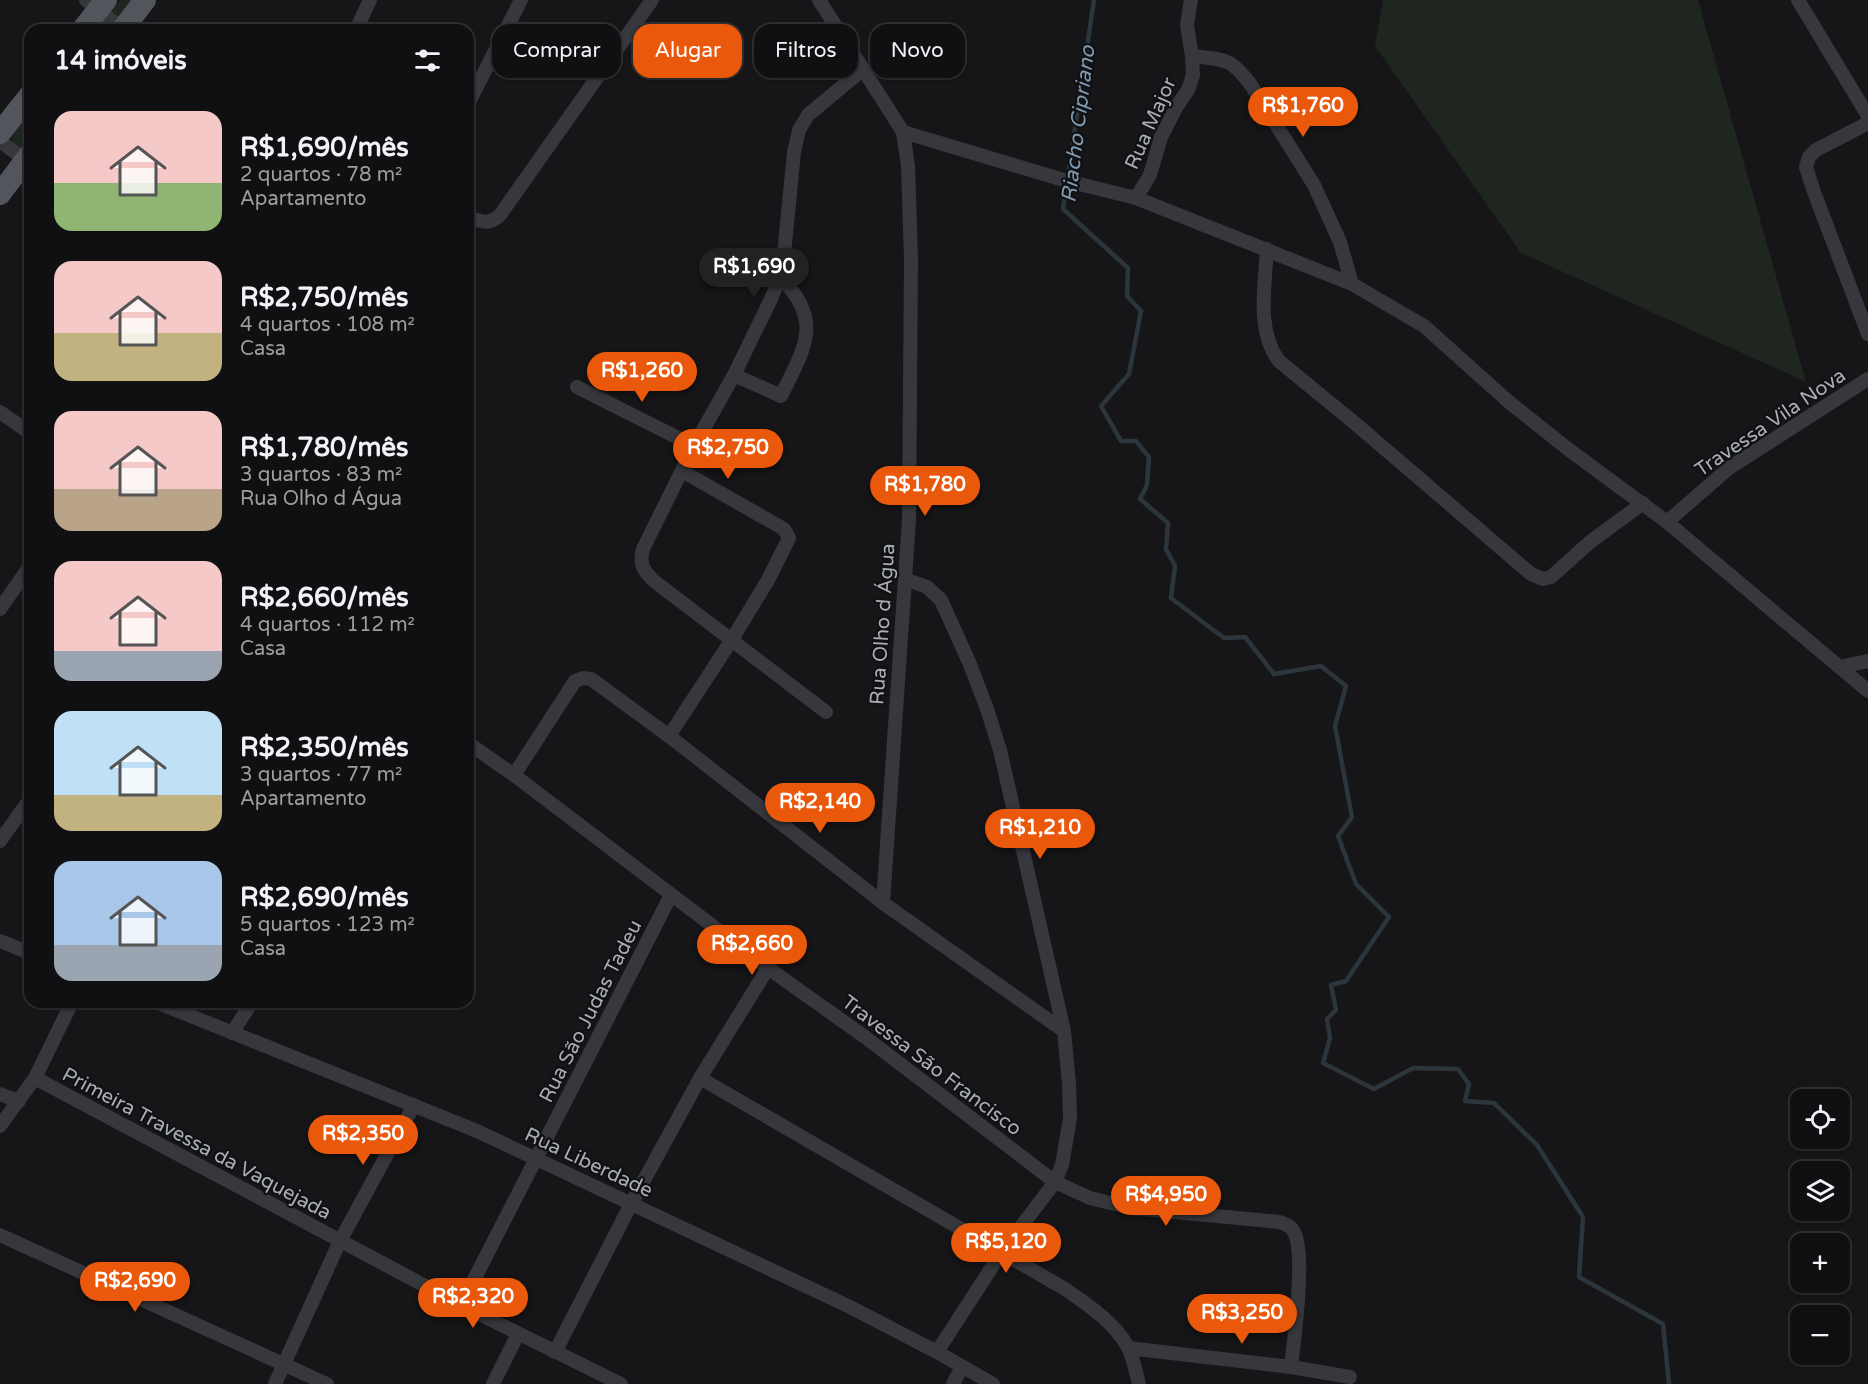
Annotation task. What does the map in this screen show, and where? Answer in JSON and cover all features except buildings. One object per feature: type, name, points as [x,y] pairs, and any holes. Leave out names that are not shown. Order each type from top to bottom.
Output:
[{"type":"main road","points":[[126,24],[145,0]]},
{"type":"main road","points":[[85,24],[97,3]]},
{"type":"main road","points":[[0,133],[24,103]]},
{"type":"main road","points":[[0,194],[24,164]]},
{"type":"street","points":[[359,24],[370,0]]},
{"type":"street","points":[[474,92],[521,0]]},
{"type":"street","points":[[474,220],[490,222],[509,204],[652,0]]},
{"type":"street","points":[[819,0],[903,132]]},
{"type":"street","name":"Rua Major","points":[[903,132],[1067,181],[1136,198],[1150,175],[1161,137],[1188,90],[1192,75],[1192,56],[1187,25],[1191,0]]},
{"type":"street","points":[[1798,0],[1868,116]]},
{"type":"street","points":[[97,3],[117,24]]},
{"type":"street","points":[[1192,56],[1226,60],[1241,72],[1251,85],[1314,185],[1340,242],[1353,284]]},
{"type":"street","points":[[826,712],[654,581],[641,566],[641,559],[694,446],[734,375],[780,277],[794,152],[799,130],[808,115],[862,70]]},
{"type":"street","points":[[1868,123],[1816,150],[1809,157],[1806,166],[1868,334]]},
{"type":"street","name":"Rua Olho d Água","points":[[883,903],[910,477],[911,258],[908,166],[903,132]]},
{"type":"street","points":[[0,141],[24,156]]},
{"type":"street","points":[[1136,198],[1353,284],[1424,326],[1542,429],[1667,522],[1868,691]]},
{"type":"street","points":[[1267,249],[1266,332],[1271,351],[1279,361],[1531,574],[1543,579],[1551,577],[1590,542],[1643,503]]},
{"type":"street","points":[[734,375],[781,396],[802,355],[808,327],[804,311],[798,298],[780,277]]},
{"type":"street","name":"Travessa Vila Nova","points":[[1667,522],[1729,468],[1868,379]]},
{"type":"street","points":[[576,387],[694,446]]},
{"type":"street","points":[[0,412],[24,429]]},
{"type":"street","points":[[669,736],[731,641],[788,544],[789,535],[682,471]]},
{"type":"street","points":[[3,600],[24,574]]},
{"type":"street","points":[[905,579],[927,587],[941,600],[987,709],[1000,750],[1064,1030],[1069,1084],[1070,1119],[1062,1165],[1055,1182],[1001,1253],[938,1352]]},
{"type":"street","points":[[1839,667],[1868,661]]},
{"type":"street","points":[[514,776],[575,681],[583,678],[599,685],[669,736],[883,903],[1064,1030]]},
{"type":"street","name":"Travessa São Francisco","points":[[474,747],[768,968],[865,1037],[1055,1182],[1090,1198],[1131,1208],[1279,1222],[1288,1226],[1296,1234],[1298,1271],[1298,1302],[1291,1367]]},
{"type":"street","points":[[0,840],[24,807]]},
{"type":"street","name":"Rua São Judas Tadeu","points":[[461,1305],[671,895]]},
{"type":"street","points":[[0,941],[24,951]]},
{"type":"street","points":[[555,1352],[631,1204],[700,1078],[768,968]]},
{"type":"street","points":[[0,1126],[35,1078],[69,1008]]},
{"type":"street","name":"Rua Liberdade","points":[[170,1008],[414,1105],[537,1159],[848,1305],[993,1384]]},
{"type":"street","points":[[232,1034],[248,1008]]},
{"type":"street","name":"Primeira Travessa da Vaquejada","points":[[35,1078],[461,1305],[621,1384]]},
{"type":"street","points":[[700,1078],[1089,1305],[1112,1326],[1128,1348],[1139,1384]]},
{"type":"street","points":[[0,1095],[19,1101]]},
{"type":"street","points":[[275,1384],[340,1241],[414,1105]]},
{"type":"street","points":[[0,1235],[327,1384]]},
{"type":"street","points":[[493,1384],[518,1334]]},
{"type":"street","points":[[1128,1348],[1291,1367],[1350,1377]]},
{"type":"street","points":[[953,1384],[962,1367]]},
{"type":"shaded area","points":[[120,0],[138,0],[122,21],[111,18],[111,11]]},
{"type":"shaded area","points":[[1383,0],[1698,0],[1806,382],[1521,253],[1375,46]]},
{"type":"shaded area","points":[[24,118],[24,148],[20,150],[13,146],[12,141],[16,127]]},
{"type":"waterway","name":"Riacho Cipriano","points":[[1094,0],[1063,209],[1128,268],[1127,296],[1141,311],[1129,374],[1101,406],[1121,441],[1136,441],[1149,457],[1147,485],[1140,499],[1168,523],[1166,549],[1175,566],[1171,598],[1224,638],[1245,637],[1274,674],[1321,666],[1346,686],[1335,726],[1352,817],[1338,836],[1356,884],[1389,917],[1346,981],[1331,985],[1336,1010],[1327,1019],[1330,1038],[1323,1063],[1374,1089],[1413,1068],[1458,1069],[1469,1084],[1465,1101],[1494,1103],[1537,1145],[1583,1217],[1579,1277],[1663,1324],[1669,1384]]}]
